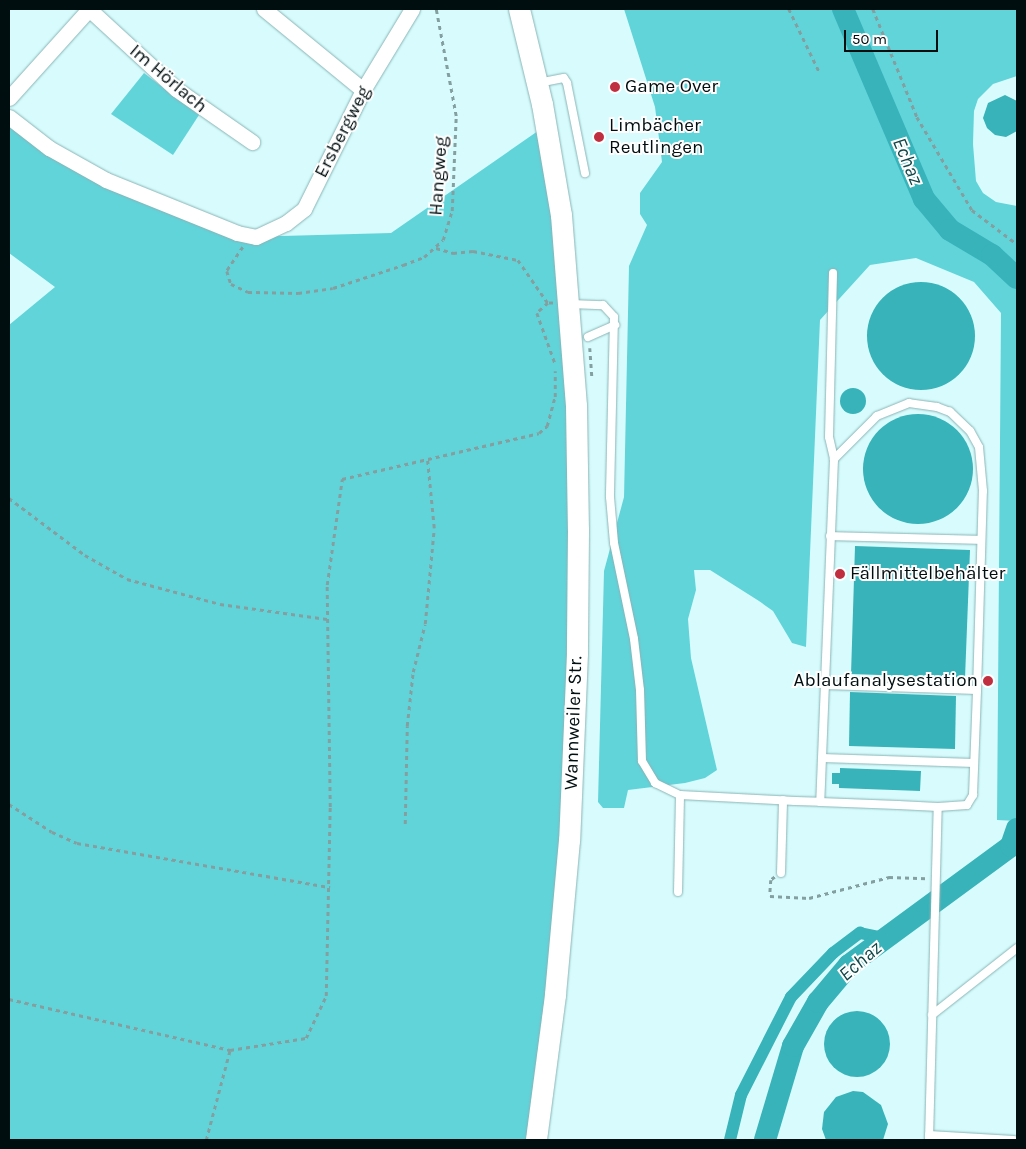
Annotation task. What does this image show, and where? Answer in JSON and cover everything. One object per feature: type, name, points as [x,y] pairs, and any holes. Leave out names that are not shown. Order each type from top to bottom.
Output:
[{"type":"main road","name":"Wannweiler Str.","points":[[519,9],[538,83],[561,215],[570,304],[578,530],[576,692],[562,925],[536,1140]]},
{"type":"street","points":[[9,98],[89,9]]},
{"type":"street","name":"Im Hörlach","points":[[89,9],[162,78],[252,142]]},
{"type":"street","points":[[264,9],[363,90]]},
{"type":"street","name":"Ersbergweg","points":[[256,237],[286,223],[304,209],[363,90],[412,9]]},
{"type":"street","points":[[9,117],[49,148],[106,180],[237,233],[256,237]]},
{"type":"lane","points":[[538,83],[564,78],[567,83],[585,173]]},
{"type":"lane","points":[[820,802],[834,459],[829,437],[833,273]]},
{"type":"lane","points":[[570,304],[585,302],[603,305],[614,317],[609,440],[610,497],[614,544],[634,639],[640,690],[642,761],[655,783],[680,795],[962,807],[971,801],[974,763],[983,466],[979,447],[970,430],[950,412],[921,404],[897,405],[871,421],[834,459]]},
{"type":"lane","points":[[588,337],[615,325]]},
{"type":"lane","points":[[830,536],[981,540]]},
{"type":"lane","points":[[824,685],[977,690]]},
{"type":"lane","points":[[822,758],[974,763]]},
{"type":"lane","points":[[678,892],[680,795]]},
{"type":"lane","points":[[781,873],[783,800]]},
{"type":"lane","points":[[938,807],[929,1138],[1014,1140]]},
{"type":"lane","points":[[932,1015],[1017,948]]},
{"type":"path","name":"Hangweg","points":[[436,9],[456,116],[452,211],[449,227],[436,248]]},
{"type":"path","points":[[790,9],[820,74]]},
{"type":"path","points":[[874,9],[917,117],[972,210],[1017,244]]},
{"type":"path","points":[[256,237],[232,260],[227,271],[231,284],[248,292],[312,292],[402,265],[436,248],[452,253],[473,251],[518,260],[548,303]]},
{"type":"path","points":[[9,999],[230,1050],[306,1038],[326,996],[330,887],[327,585],[342,478],[538,433],[547,426],[555,398],[555,364],[537,313],[548,303],[570,304]]},
{"type":"path","points":[[404,824],[407,726],[413,672],[425,624],[434,528],[427,457]]},
{"type":"path","points":[[9,498],[85,555],[127,579],[220,604],[328,620]]},
{"type":"path","points":[[9,804],[52,832],[77,843],[330,887]]},
{"type":"path","points":[[781,873],[771,880],[770,896],[809,898],[889,877],[935,878]]},
{"type":"path","points":[[206,1140],[230,1050]]},
{"type":"shaded area","points":[[624,9],[1017,9],[1017,76],[993,84],[978,99],[974,111],[973,144],[976,181],[983,193],[996,202],[1017,206],[1017,821],[997,820],[1001,313],[974,282],[916,258],[870,265],[820,320],[806,647],[792,643],[773,611],[759,601],[710,570],[694,570],[696,590],[688,619],[691,658],[717,770],[705,778],[685,783],[628,790],[624,808],[603,808],[598,802],[604,571],[624,497],[629,266],[647,225],[640,214],[640,193],[662,162],[655,107]]},
{"type":"shaded area","points":[[144,73],[199,115],[173,155],[111,114]]},
{"type":"shaded area","points":[[1005,95],[1017,101],[1017,131],[1006,137],[995,135],[987,128],[983,118],[988,103]]},
{"type":"shaded area","points":[[9,117],[49,148],[249,237],[391,233],[548,124],[578,405],[559,902],[528,1140],[9,1140],[9,325],[55,287],[9,253]]},
{"type":"shaded area","points":[[921,282],[942,286],[959,298],[971,315],[975,336],[971,357],[959,374],[942,386],[921,390],[900,386],[883,374],[871,357],[867,336],[871,315],[883,298],[900,286]]},
{"type":"shaded area","points":[[853,388],[862,392],[866,401],[862,410],[853,414],[844,410],[840,401],[844,392]]},
{"type":"shaded area","points":[[918,414],[939,418],[957,430],[969,448],[973,469],[969,490],[957,508],[939,520],[918,524],[897,520],[879,508],[867,490],[863,469],[867,448],[879,430],[897,418]]},
{"type":"shaded area","points":[[855,546],[970,550],[965,678],[851,674]]},
{"type":"shaded area","points":[[850,692],[956,696],[955,749],[849,746]]},
{"type":"shaded area","points":[[840,768],[921,771],[920,791],[839,788],[839,784],[832,784],[832,773],[840,773]]},
{"type":"shaded area","points":[[857,1011],[870,1014],[880,1021],[887,1031],[890,1044],[887,1057],[880,1067],[870,1074],[857,1077],[844,1074],[834,1067],[827,1057],[824,1044],[827,1031],[834,1021],[844,1014]]},
{"type":"shaded area","points":[[853,1091],[863,1092],[881,1105],[888,1124],[883,1140],[826,1140],[822,1129],[824,1112],[836,1097]]},
{"type":"waterway","name":"Echaz","points":[[843,9],[924,199],[950,230],[992,255],[1017,278]]},
{"type":"waterway","name":"Echaz","points":[[765,1140],[793,1046],[818,1002],[849,965],[1011,846],[1017,829]]},
{"type":"waterway","points":[[730,1140],[741,1095],[791,997],[833,953],[860,933],[884,938]]},
{"type":"place","name":"Game Over","points":[[615,87]]},
{"type":"place","name":"Limbächer Reutlingen","points":[[599,137]]},
{"type":"place","name":"Fällmittelbehälter","points":[[840,574]]},
{"type":"place","name":"Ablaufanalysestation","points":[[988,681]]}]
